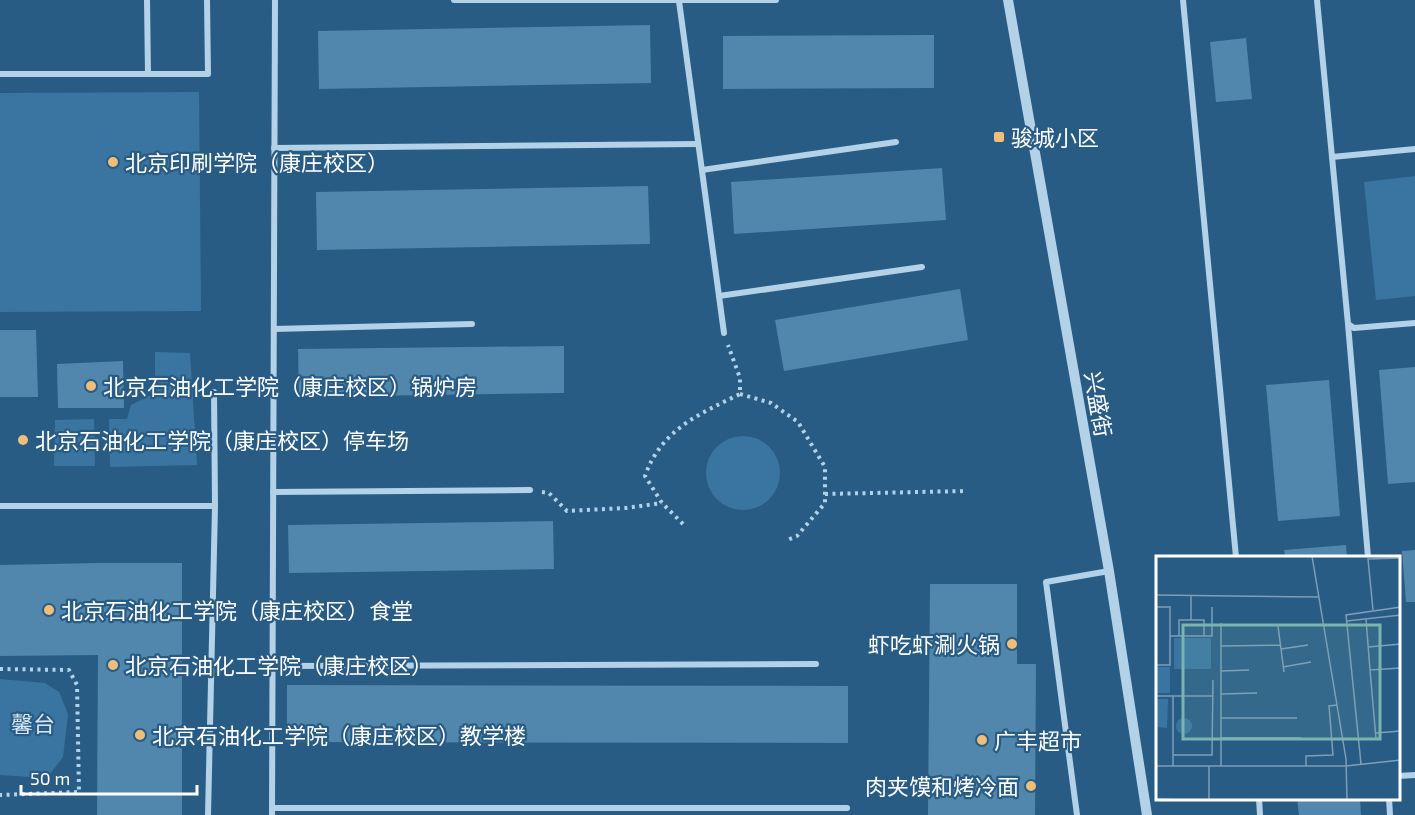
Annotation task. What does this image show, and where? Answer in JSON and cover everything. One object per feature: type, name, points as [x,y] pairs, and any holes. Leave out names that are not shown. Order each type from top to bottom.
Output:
[{"type":"street","points":[[147,0],[148,74]]},
{"type":"street","points":[[0,74],[208,74],[207,0]]},
{"type":"street","points":[[275,0],[272,811],[847,808]]},
{"type":"street","points":[[454,0],[776,0]]},
{"type":"street","name":"兴盛街","points":[[1008,0],[1109,572],[1147,815]]},
{"type":"street","points":[[1183,0],[1236,556]]},
{"type":"street","points":[[1317,0],[1368,556]]},
{"type":"street","points":[[679,1],[724,333]]},
{"type":"street","points":[[702,170],[896,142]]},
{"type":"street","points":[[274,148],[698,144]]},
{"type":"street","points":[[1332,157],[1415,149]]},
{"type":"street","points":[[719,296],[921,267]]},
{"type":"street","points":[[1348,324],[1354,328],[1415,323]]},
{"type":"street","points":[[274,329],[472,324]]},
{"type":"street","points":[[208,815],[215,506],[214,392]]},
{"type":"street","points":[[273,492],[530,490]]},
{"type":"street","points":[[0,506],[215,506]]},
{"type":"street","points":[[1077,815],[1046,582],[1109,572]]},
{"type":"street","points":[[273,666],[816,664]]},
{"type":"street","points":[[1400,776],[1415,775]]},
{"type":"street","points":[[1259,800],[1260,815]]},
{"type":"path","points":[[724,333],[740,378],[740,394]]},
{"type":"path","points":[[683,524],[662,503],[645,476],[652,458],[672,432],[697,415],[740,394],[771,403],[798,423],[825,467],[825,503],[797,536],[785,541]]},
{"type":"path","points":[[530,490],[549,493],[567,511],[626,508],[662,503]]},
{"type":"path","points":[[825,494],[966,491]]},
{"type":"path","points":[[0,669],[69,670],[77,685],[79,792],[0,795]]},
{"type":"green space","points":[[199,92],[201,311],[0,312],[0,93]]},
{"type":"green space","points":[[1415,176],[1415,296],[1376,300],[1364,182]]},
{"type":"green space","points":[[155,352],[190,353],[197,465],[110,467],[109,419],[127,419],[131,405],[155,393]]},
{"type":"green space","points":[[94,419],[95,466],[54,466],[55,420]]},
{"type":"green space","points":[[743,436],[757,439],[769,447],[777,459],[780,473],[777,487],[769,499],[757,507],[743,510],[729,507],[717,499],[709,487],[706,473],[709,459],[717,447],[729,439]]},
{"type":"green space","name":"馨台","points":[[0,679],[45,683],[59,692],[68,714],[63,757],[47,778],[0,775]]},
{"type":"building","points":[[650,25],[651,83],[319,89],[318,31]]},
{"type":"building","points":[[934,35],[934,88],[723,89],[723,36]]},
{"type":"building","points":[[1246,38],[1252,99],[1216,102],[1210,42]]},
{"type":"building","points":[[942,168],[946,220],[734,234],[731,182]]},
{"type":"building","points":[[648,186],[650,244],[317,250],[316,192]]},
{"type":"building","points":[[960,289],[968,340],[784,371],[775,320]]},
{"type":"building","points":[[0,330],[36,330],[38,397],[0,397]]},
{"type":"building","points":[[564,346],[564,393],[299,397],[298,349]]},
{"type":"building","name":"北京石油化工学院（康庄校区）锅炉房","points":[[123,361],[124,408],[58,408],[57,364]]},
{"type":"building","points":[[1415,367],[1415,482],[1388,484],[1379,370]]},
{"type":"building","points":[[1329,380],[1340,516],[1278,521],[1266,385]]},
{"type":"building","points":[[553,521],[554,569],[289,573],[288,525]]},
{"type":"building","points":[[1346,545],[1347,556],[1285,556],[1284,550]]},
{"type":"building","points":[[1415,550],[1415,602],[1406,602],[1402,551]]},
{"type":"building","name":"北京石油化工学院（康庄校区）教学楼","points":[[182,563],[182,815],[97,815],[98,655],[0,656],[0,565]]},
{"type":"building","name":"广丰超市","points":[[930,584],[1017,584],[1017,664],[1036,664],[1035,815],[928,815]]},
{"type":"building","points":[[287,685],[848,686],[848,743],[287,742]]},
{"type":"building","points":[[1297,800],[1360,800],[1361,815],[1299,815]]},
{"type":"place","name":"骏城小区","points":[[999,137]]},
{"type":"place","name":"北京印刷学院（康庄校区）","points":[[113,162]]},
{"type":"place","name":"北京石油化工学院（康庄校区）锅炉房","points":[[91,386]]},
{"type":"place","name":"北京石油化工学院（康庄校区）停车场","points":[[23,440]]},
{"type":"place","name":"北京石油化工学院（康庄校区）食堂","points":[[49,610]]},
{"type":"place","name":"虾吃虾涮火锅","points":[[1012,644]]},
{"type":"place","name":"北京石油化工学院（康庄校区）","points":[[113,665]]},
{"type":"place","name":"北京石油化工学院（康庄校区）教学楼","points":[[140,735]]},
{"type":"place","name":"广丰超市","points":[[982,740]]},
{"type":"place","name":"肉夹馍和烤冷面","points":[[1031,786]]}]
